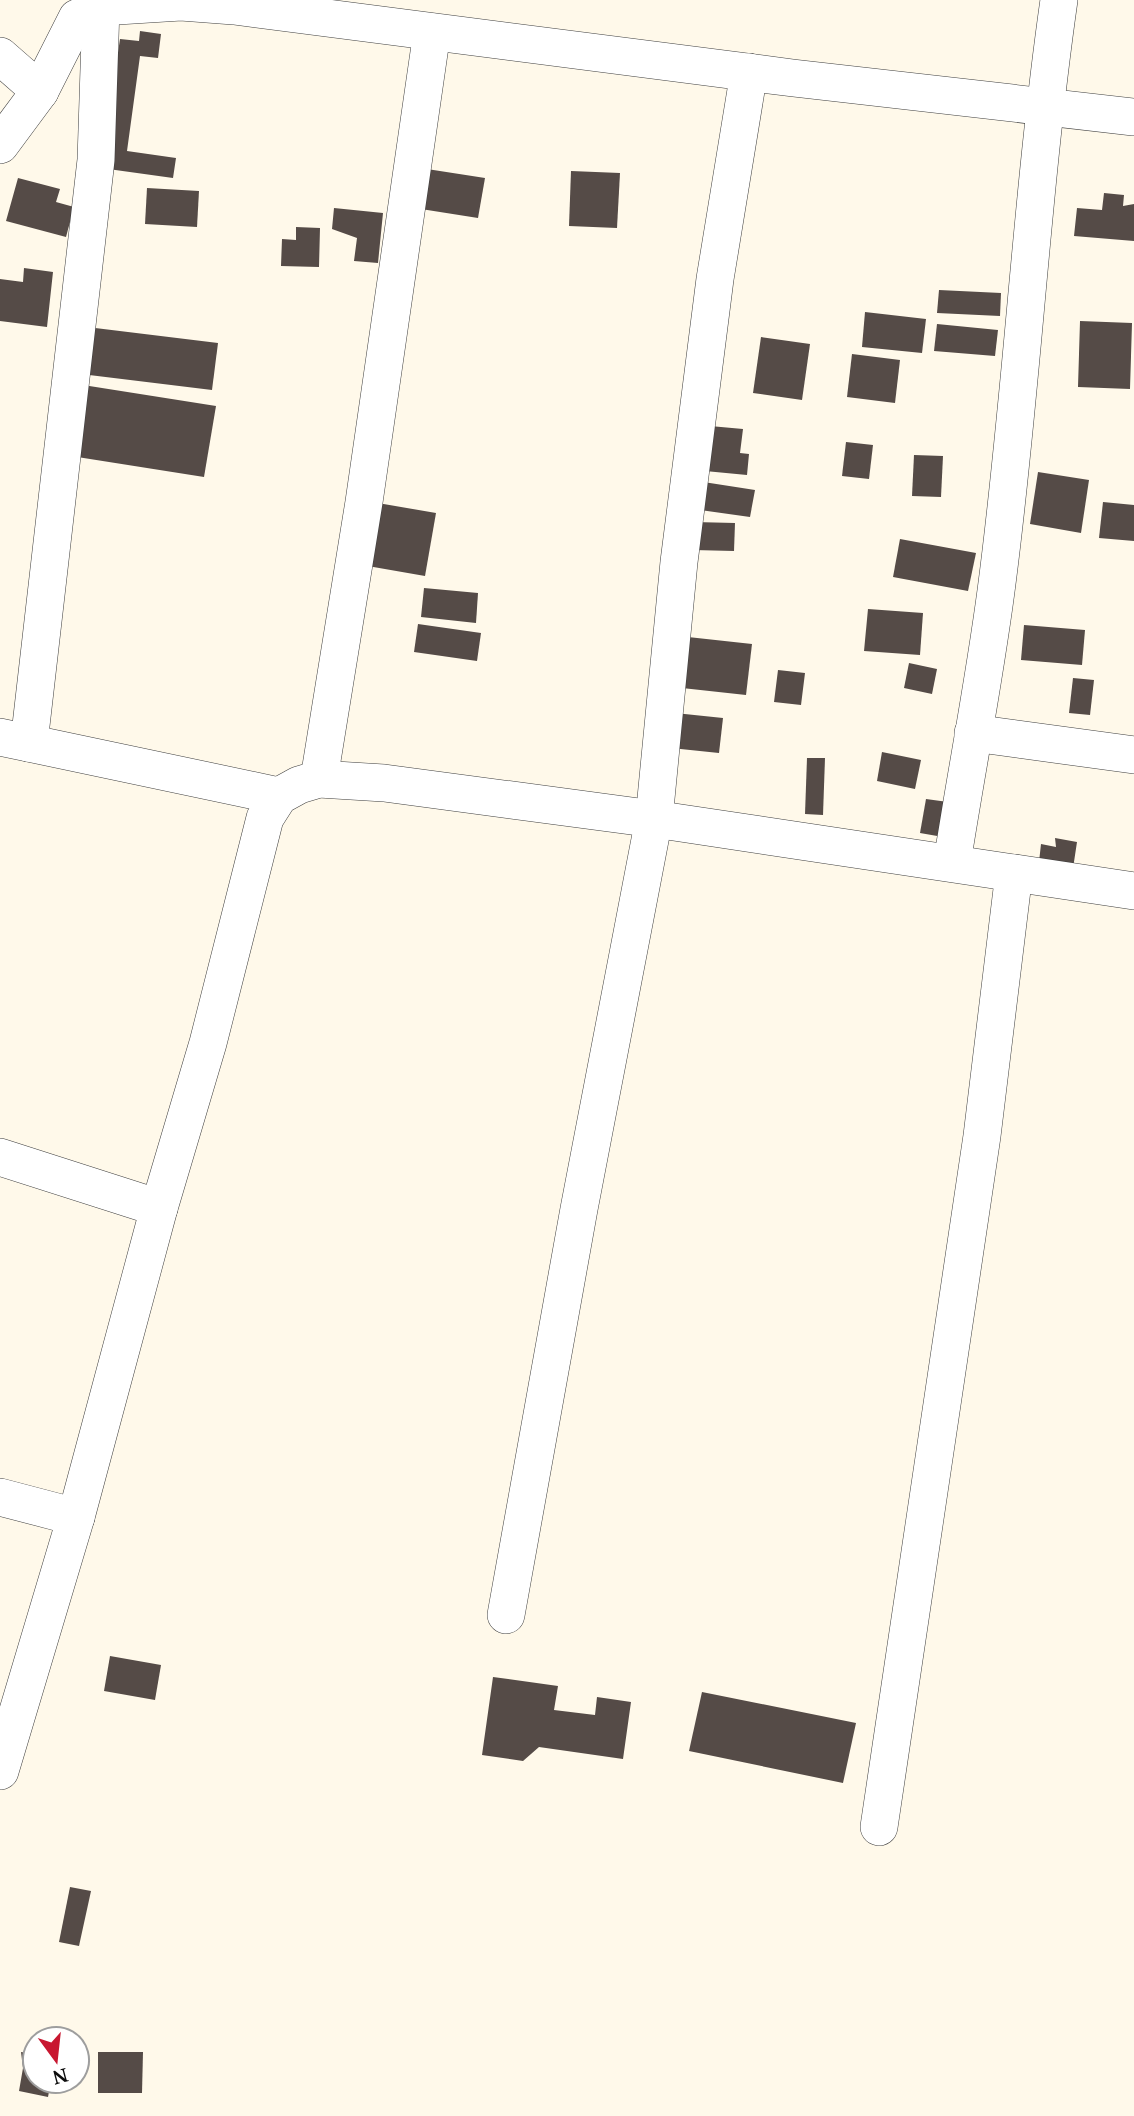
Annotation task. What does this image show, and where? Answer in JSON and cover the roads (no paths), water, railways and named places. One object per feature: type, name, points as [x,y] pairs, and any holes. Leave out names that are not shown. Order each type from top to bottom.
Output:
[{"type":"street","points":[[951,863],[998,578],[1027,306],[1044,106],[1059,0]]},
{"type":"street","points":[[0,145],[40,91],[77,18],[101,7],[181,2],[1134,117]]},
{"type":"street","points":[[101,7],[96,160],[15,740],[279,796]]},
{"type":"street","points":[[319,779],[364,502],[432,32]]},
{"type":"street","points":[[0,56],[40,91]]},
{"type":"street","points":[[506,1615],[579,1209],[654,819],[679,562],[715,279],[749,72]]},
{"type":"street","points":[[973,733],[1134,755]]},
{"type":"street","points":[[0,1771],[76,1517],[159,1208],[208,1043],[265,817],[279,796],[299,785],[319,779],[384,783],[654,819],[1134,891]]},
{"type":"street","points":[[879,1827],[980,1149],[1014,873]]},
{"type":"street","points":[[0,1157],[159,1208]]},
{"type":"street","points":[[0,1497],[76,1517]]}]
